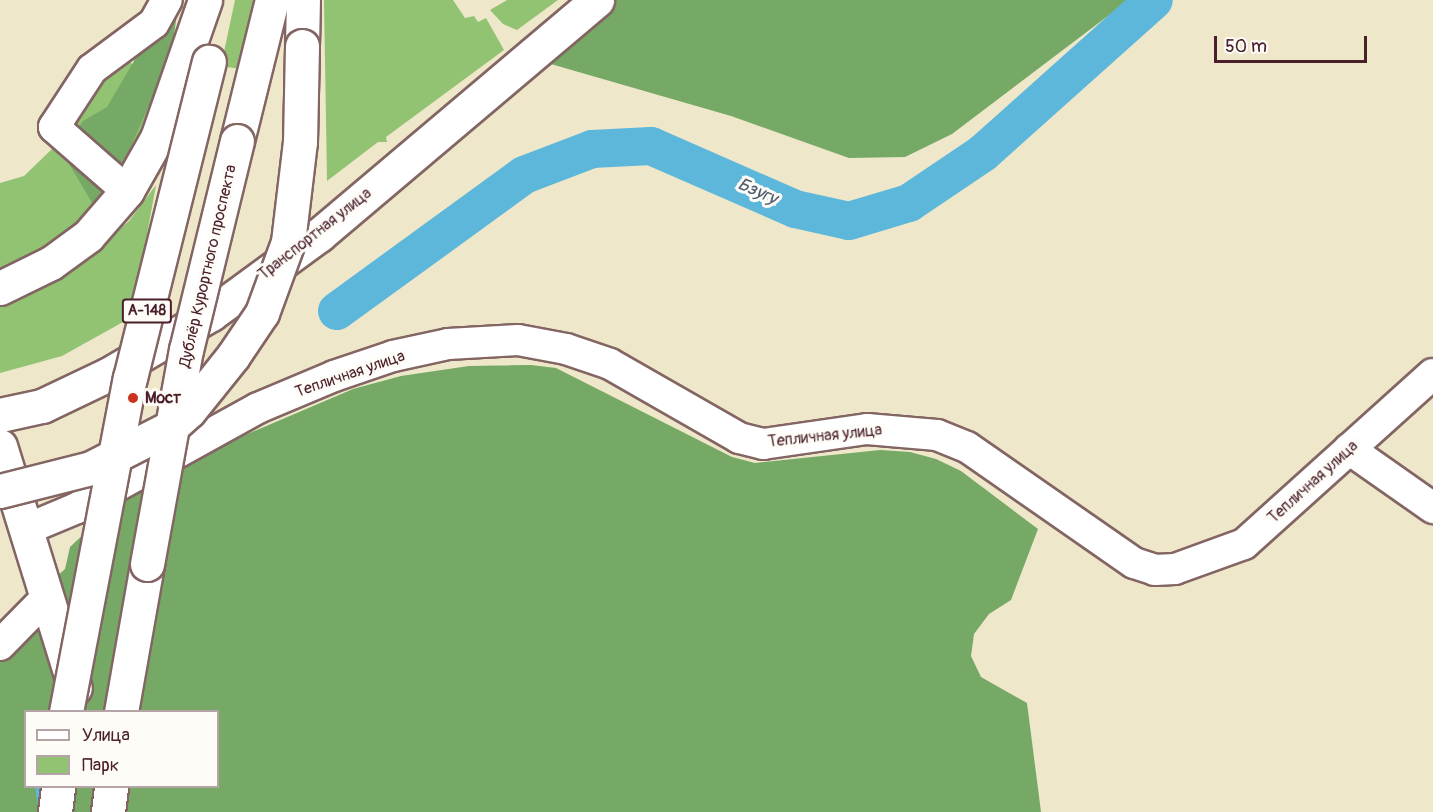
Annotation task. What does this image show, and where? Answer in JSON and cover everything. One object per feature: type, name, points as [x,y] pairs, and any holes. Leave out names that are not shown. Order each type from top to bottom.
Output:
[{"type":"main road","points":[[0,288],[51,263],[88,236],[127,191],[157,138],[205,0]]},
{"type":"main road","name":"А-148","points":[[66,710],[130,378],[208,62],[217,0]]},
{"type":"main road","name":"Дублёр Курортного проспекта","points":[[121,710],[186,350],[272,0]]},
{"type":"main road","points":[[0,491],[56,480],[91,468],[171,427],[189,411],[233,356],[262,313],[288,242],[300,142],[303,0]]},
{"type":"main road","name":"Транспортная улица","points":[[0,415],[42,405],[109,374],[211,314],[319,235],[597,0]]},
{"type":"main road","points":[[0,446],[82,710]]},
{"type":"main road","points":[[56,812],[58,788]]},
{"type":"main road","points":[[106,788],[113,812]]},
{"type":"main road","points":[[108,812],[111,788]]},
{"type":"street","points":[[127,191],[54,127],[92,69],[154,23],[166,0]]},
{"type":"street","name":"Тепличная улица","points":[[27,529],[77,508],[258,408],[334,376],[393,356],[483,340],[518,340],[566,349],[610,364],[739,438],[763,444],[867,429],[901,429],[936,435],[967,447],[1109,549],[1155,570],[1192,566],[1244,544],[1433,374]]},
{"type":"street","points":[[1349,449],[1433,507]]},
{"type":"street","points":[[0,645],[47,597]]},
{"type":"green space","points":[[152,0],[179,0],[171,56],[100,216],[69,164],[69,141],[83,121],[107,107],[134,61]]},
{"type":"green space","points":[[235,0],[259,0],[240,69],[221,66]]},
{"type":"green space","points":[[324,0],[453,0],[465,18],[474,16],[478,22],[486,18],[504,50],[386,137],[387,142],[378,142],[327,181]]},
{"type":"green space","points":[[507,0],[558,0],[517,30],[503,24],[490,10]]},
{"type":"green space","points":[[597,0],[1129,0],[952,134],[905,157],[849,158],[731,116],[530,58]]},
{"type":"green space","points":[[125,57],[157,88],[144,131],[123,173],[67,119]]},
{"type":"green space","points":[[52,149],[61,149],[105,185],[92,221],[0,274],[0,183],[24,176]]},
{"type":"green space","points":[[156,185],[132,317],[62,356],[0,373],[0,302],[19,299],[67,275],[129,221]]},
{"type":"green space","points":[[531,365],[556,368],[732,457],[755,463],[880,450],[910,452],[936,459],[961,471],[1038,529],[1011,600],[989,614],[974,634],[971,656],[981,677],[1027,703],[1041,812],[0,812],[0,628],[65,569],[70,547],[137,484],[213,440],[224,444],[353,389],[401,376],[469,366]]},
{"type":"waterway","name":"Бзугу","points":[[337,311],[524,175],[592,149],[651,146],[795,209],[849,221],[909,203],[983,153],[1154,0]]},
{"type":"waterway","points":[[38,788],[41,808]]},
{"type":"place","name":"Мост","points":[[133,398]]}]
